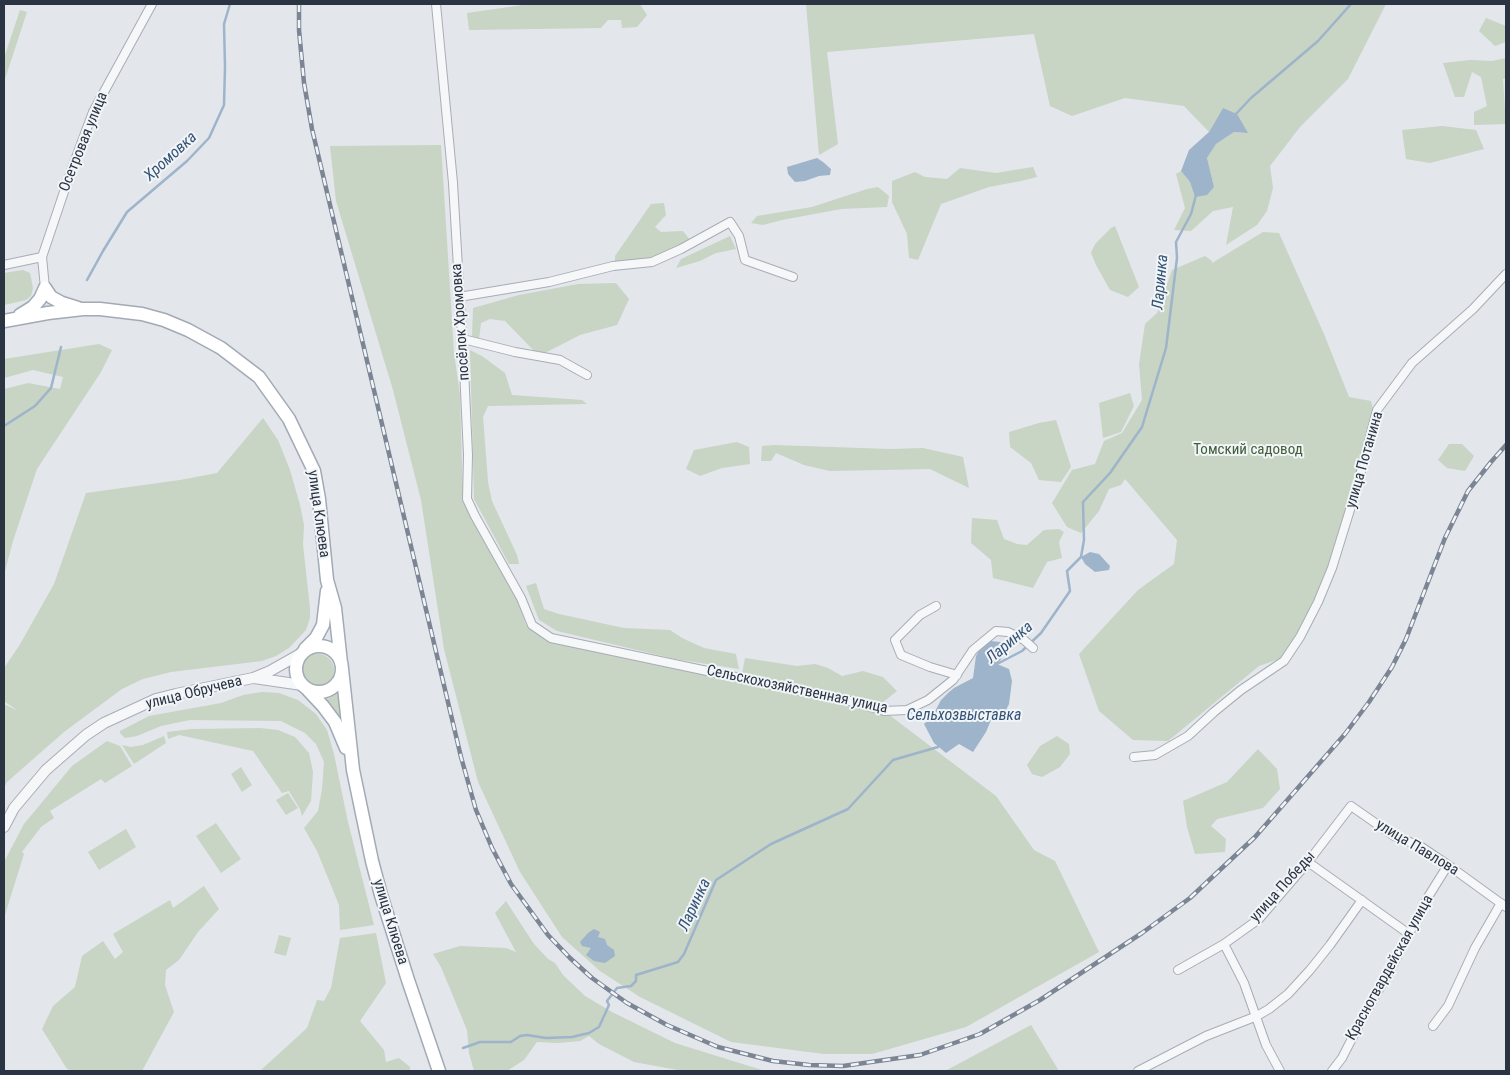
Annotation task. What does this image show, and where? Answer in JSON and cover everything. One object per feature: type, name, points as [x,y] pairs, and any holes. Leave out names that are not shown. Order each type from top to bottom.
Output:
[{"type":"main road","points":[[44,288],[51,297],[62,303],[83,309]]},
{"type":"main road","points":[[8,320],[33,307],[40,299],[44,288]]},
{"type":"main road","name":"улица Клюева","points":[[8,320],[83,309],[122,311],[164,320],[222,348],[259,377],[290,419],[314,471],[319,499],[327,580],[335,608],[353,770],[372,861],[408,980],[439,1071]]},
{"type":"main road","name":"улица Клюева","points":[[302,653],[316,638],[323,625],[327,580]]},
{"type":"main road","points":[[312,647],[325,647],[335,653],[342,666],[339,680],[331,689],[320,693],[305,688],[296,675],[295,669],[302,653],[312,647]]},
{"type":"main road","name":"улица Клюева","points":[[305,688],[323,706],[335,722],[353,770]]},
{"type":"street","name":"Осетровая улица","points":[[44,288],[42,257],[62,195],[93,112],[152,4]]},
{"type":"street","name":"посёлок Хромовка","points":[[436,4],[453,183],[468,455],[467,499],[521,598],[532,625]]},
{"type":"street","points":[[459,297],[549,282],[613,266],[652,262],[681,249],[730,222],[739,236],[745,260],[793,277]]},
{"type":"street","points":[[4,265],[42,257]]},
{"type":"street","name":"улица Потанина","points":[[1134,757],[1155,755],[1188,736],[1241,690],[1284,661],[1318,602],[1343,536],[1376,410],[1412,363],[1473,309],[1506,274]]},
{"type":"street","points":[[462,339],[507,351],[560,360],[587,376]]},
{"type":"street","points":[[936,606],[920,615],[895,640],[901,655],[930,667],[957,675]]},
{"type":"street","name":"Сельскохозяйственная улица","points":[[532,625],[551,638],[854,702],[884,711],[907,710],[928,700],[953,680],[973,650],[996,631],[1008,632],[1026,641],[1033,648]]},
{"type":"street","name":"улица Обручева","points":[[4,827],[14,808],[46,770],[86,735],[104,723],[156,699],[253,678],[302,653]]},
{"type":"street","name":"улица Обручева","points":[[253,678],[305,688]]},
{"type":"street","name":"улица Победы","points":[[1178,970],[1224,944],[1259,919],[1308,862],[1351,806]]},
{"type":"street","name":"улица Павлова","points":[[1351,806],[1394,836],[1420,846],[1504,905]]},
{"type":"street","points":[[1308,862],[1410,934]]},
{"type":"street","name":"Красногвардейская улица","points":[[1332,1071],[1342,1058],[1364,1014],[1410,934],[1428,897],[1448,865]]},
{"type":"street","points":[[1138,1071],[1206,1036],[1257,1016],[1288,994],[1330,945],[1362,900]]},
{"type":"street","points":[[1432,1026],[1448,1006],[1475,948],[1504,905]]},
{"type":"street","points":[[1224,944],[1244,983],[1266,1045],[1280,1071]]},
{"type":"green space","points":[[530,4],[640,4],[647,15],[637,27],[622,28],[621,20],[608,20],[601,28],[469,30],[467,13]]},
{"type":"green space","points":[[806,4],[1386,4],[1348,79],[1300,127],[1270,166],[1273,188],[1267,211],[1257,225],[1226,245],[1233,207],[1213,211],[1191,231],[1174,230],[1185,208],[1176,174],[1181,171],[1190,182],[1195,197],[1214,187],[1207,158],[1216,144],[1234,132],[1247,133],[1223,108],[1209,132],[1184,106],[1125,98],[1072,116],[1050,106],[1034,34],[827,52],[838,144],[819,155]]},
{"type":"green space","points":[[20,10],[27,12],[5,79],[4,58]]},
{"type":"green space","points":[[1486,18],[1506,26],[1506,42],[1495,46],[1479,31]]},
{"type":"green space","points":[[1506,58],[1506,78],[1503,79],[1506,124],[1474,125],[1474,112],[1487,106],[1481,77],[1472,72],[1464,97],[1455,97],[1443,63],[1470,60],[1492,61]]},
{"type":"green space","points":[[1442,126],[1476,130],[1484,149],[1430,163],[1406,159],[1402,130]]},
{"type":"green space","points":[[441,145],[454,353],[460,395],[463,502],[516,596],[526,625],[545,640],[888,714],[996,796],[1034,850],[1055,861],[1099,952],[966,1027],[872,1054],[824,1054],[731,1042],[640,997],[600,971],[562,937],[520,872],[478,782],[444,649],[421,500],[393,390],[336,201],[330,146]]},
{"type":"green space","points":[[1033,167],[1037,177],[989,187],[941,204],[918,260],[909,258],[907,234],[892,202],[892,181],[915,172],[925,177],[947,179],[960,168],[996,173]]},
{"type":"green space","points":[[878,187],[889,196],[887,207],[841,209],[763,225],[751,223],[757,216],[812,207]]},
{"type":"green space","points":[[664,203],[666,215],[655,227],[661,232],[683,231],[690,240],[661,254],[643,260],[615,262],[615,256],[651,204]]},
{"type":"green space","points":[[1115,226],[1139,287],[1128,297],[1110,290],[1091,253],[1095,244]]},
{"type":"green space","name":"Томский садовод","points":[[1263,232],[1279,233],[1324,334],[1349,397],[1371,401],[1374,413],[1342,527],[1329,565],[1311,610],[1298,635],[1282,658],[1259,666],[1168,741],[1133,740],[1099,711],[1079,654],[1138,590],[1174,564],[1177,540],[1125,479],[1121,485],[1109,489],[1099,511],[1081,533],[1067,527],[1052,503],[1072,470],[1095,464],[1104,441],[1122,433],[1142,400],[1139,364],[1145,324],[1157,313],[1172,270],[1205,256],[1212,263]]},
{"type":"green space","points":[[730,236],[736,249],[716,253],[700,261],[676,268],[681,259]]},
{"type":"green space","points":[[23,270],[30,273],[33,288],[31,296],[26,300],[4,305],[4,273]]},
{"type":"green space","points":[[616,283],[629,299],[617,325],[580,335],[539,356],[505,321],[490,319],[481,323],[479,339],[472,336],[473,308],[519,295],[578,284]]},
{"type":"green space","points":[[99,344],[112,350],[101,372],[37,469],[13,541],[4,575],[4,389],[28,383],[60,389],[63,377],[33,370],[4,378],[4,359]]},
{"type":"green space","points":[[470,350],[482,356],[505,373],[512,395],[582,400],[587,404],[488,406],[483,417],[488,482],[492,501],[517,555],[519,564],[509,564],[474,499]]},
{"type":"green space","points":[[1130,393],[1134,406],[1121,432],[1103,438],[1099,403]]},
{"type":"green space","points":[[263,418],[278,440],[290,470],[300,505],[304,525],[303,545],[310,608],[310,618],[306,630],[289,648],[276,656],[262,661],[171,672],[143,679],[122,689],[64,732],[7,782],[4,788],[4,704],[18,711],[4,701],[4,668],[19,646],[54,584],[86,493],[217,473]]},
{"type":"green space","points":[[1056,420],[1071,467],[1061,482],[1039,480],[1031,463],[1010,447],[1009,432]]},
{"type":"green space","points":[[737,442],[749,447],[750,464],[722,468],[700,476],[686,469],[694,450]]},
{"type":"green space","points":[[1449,444],[1462,444],[1474,456],[1465,471],[1447,468],[1438,460]]},
{"type":"green space","points":[[762,446],[890,449],[923,448],[963,457],[969,488],[930,469],[830,471],[804,465],[776,453],[771,461],[761,461]]},
{"type":"green space","points":[[972,518],[997,520],[1004,539],[1017,544],[1027,545],[1044,530],[1059,529],[1064,532],[1059,542],[1062,558],[1047,562],[1033,588],[993,578],[991,560],[971,543]]},
{"type":"green space","points":[[536,583],[544,609],[624,628],[670,630],[704,648],[736,654],[739,669],[675,659],[557,631],[539,620],[526,586]]},
{"type":"green space","points":[[318,654],[330,658],[334,670],[330,682],[318,686],[306,682],[302,670],[306,658]]},
{"type":"green space","points":[[745,658],[797,666],[815,664],[828,668],[842,676],[863,671],[883,677],[897,691],[882,703],[821,692],[742,674]]},
{"type":"green space","points":[[339,691],[344,729],[323,700],[330,698]]},
{"type":"green space","points":[[262,692],[279,693],[298,700],[316,714],[327,730],[374,925],[340,930],[339,905],[317,851],[304,828],[318,811],[324,762],[316,744],[305,733],[281,721],[190,720],[161,726],[137,736],[125,738],[120,733],[120,731],[149,716],[221,703],[243,695]]},
{"type":"green space","points":[[260,728],[278,730],[295,737],[309,753],[313,772],[311,801],[302,816],[289,791],[282,793],[253,751],[179,735],[168,739],[167,732],[192,729]]},
{"type":"green space","points":[[164,736],[166,743],[134,764],[122,745],[131,747],[143,745]]},
{"type":"green space","points":[[1057,736],[1069,744],[1070,754],[1060,767],[1042,777],[1032,774],[1027,765],[1040,746]]},
{"type":"green space","points":[[107,741],[120,746],[132,766],[105,783],[101,779],[50,811],[54,818],[41,827],[22,852],[24,854],[4,918],[4,862],[24,824],[72,766]]},
{"type":"green space","points":[[1258,749],[1277,769],[1280,789],[1263,808],[1217,819],[1211,826],[1226,839],[1225,852],[1195,854],[1187,827],[1183,801],[1227,782]]},
{"type":"green space","points":[[241,767],[252,785],[242,792],[231,774]]},
{"type":"green space","points":[[288,793],[298,808],[286,815],[276,800]]},
{"type":"green space","points":[[216,823],[241,859],[221,873],[196,836]]},
{"type":"green space","points":[[126,829],[136,847],[99,870],[88,852]]},
{"type":"green space","points":[[204,886],[219,909],[198,932],[179,960],[166,970],[165,985],[174,1012],[142,1071],[73,1071],[67,1069],[42,1029],[53,1006],[75,987],[82,956],[103,941],[115,959],[123,952],[113,934],[170,900],[173,908]]},
{"type":"green space","points":[[506,901],[534,944],[548,959],[555,963],[563,975],[585,996],[612,1012],[675,1043],[762,1071],[683,1071],[634,1062],[599,1044],[589,1036],[580,1041],[537,1042],[524,1060],[508,1071],[474,1071],[469,1053],[467,1030],[441,967],[433,954],[460,946],[506,948],[516,952],[495,913]]},
{"type":"green space","points":[[376,933],[386,983],[360,1021],[384,1050],[386,1062],[399,1058],[410,1067],[410,1071],[260,1071],[307,1028],[317,1000],[324,1001],[331,988],[340,938]]},
{"type":"green space","points":[[279,935],[291,938],[286,956],[274,953]]},
{"type":"green space","points":[[1031,1025],[1059,1071],[945,1071]]},
{"type":"water","points":[[1223,108],[1237,114],[1248,133],[1234,132],[1216,144],[1207,158],[1214,187],[1207,195],[1195,197],[1190,182],[1181,171],[1189,150],[1209,132]]},
{"type":"water","points":[[817,158],[831,169],[830,175],[795,182],[788,174],[787,167]]},
{"type":"water","points":[[1090,552],[1099,554],[1110,566],[1109,570],[1095,572],[1085,564],[1081,557]]},
{"type":"water","name":"Сельхозвыставка","points":[[991,641],[1008,643],[1003,657],[997,664],[1009,669],[1012,681],[1009,704],[1005,712],[991,720],[986,732],[973,752],[959,744],[946,753],[934,743],[924,724],[932,717],[941,700],[948,693],[973,678],[976,656],[981,646]]},
{"type":"water","points":[[594,929],[600,932],[598,937],[605,939],[607,945],[614,950],[615,956],[605,963],[594,961],[586,955],[591,948],[582,946],[580,942]]},
{"type":"waterway","name":"Хромовка","points":[[87,280],[127,212],[187,161],[209,138],[224,105],[224,24],[230,4]]},
{"type":"waterway","name":"Ларинка","points":[[1234,116],[1251,98],[1318,41],[1351,4]]},
{"type":"waterway","name":"Ларинка","points":[[995,667],[997,664],[1022,651],[1041,633],[1070,591],[1067,571],[1081,557],[1084,540],[1083,502],[1110,473],[1142,427],[1166,348],[1177,258],[1176,242],[1191,214],[1196,195]]},
{"type":"waterway","name":"Хромовка","points":[[4,426],[35,406],[51,388],[61,347]]},
{"type":"waterway","name":"Ларинка","points":[[463,1048],[480,1042],[511,1042],[520,1036],[527,1035],[546,1038],[572,1037],[589,1033],[599,1027],[609,1005],[607,1001],[617,988],[631,986],[636,981],[636,975],[678,962],[684,954],[716,880],[771,844],[848,809],[893,760],[938,747],[940,744]]},
{"type":"railway","points":[[299,4],[299,30],[304,83],[312,129],[461,757],[476,810],[492,848],[511,884],[548,935],[570,958],[592,978],[627,1003],[667,1025],[718,1047],[773,1061],[809,1065],[843,1066],[920,1055],[980,1034],[1040,1000],[1142,933],[1190,898],[1255,837],[1345,734],[1369,702],[1392,667],[1406,639],[1445,538],[1468,491],[1506,445]]}]
